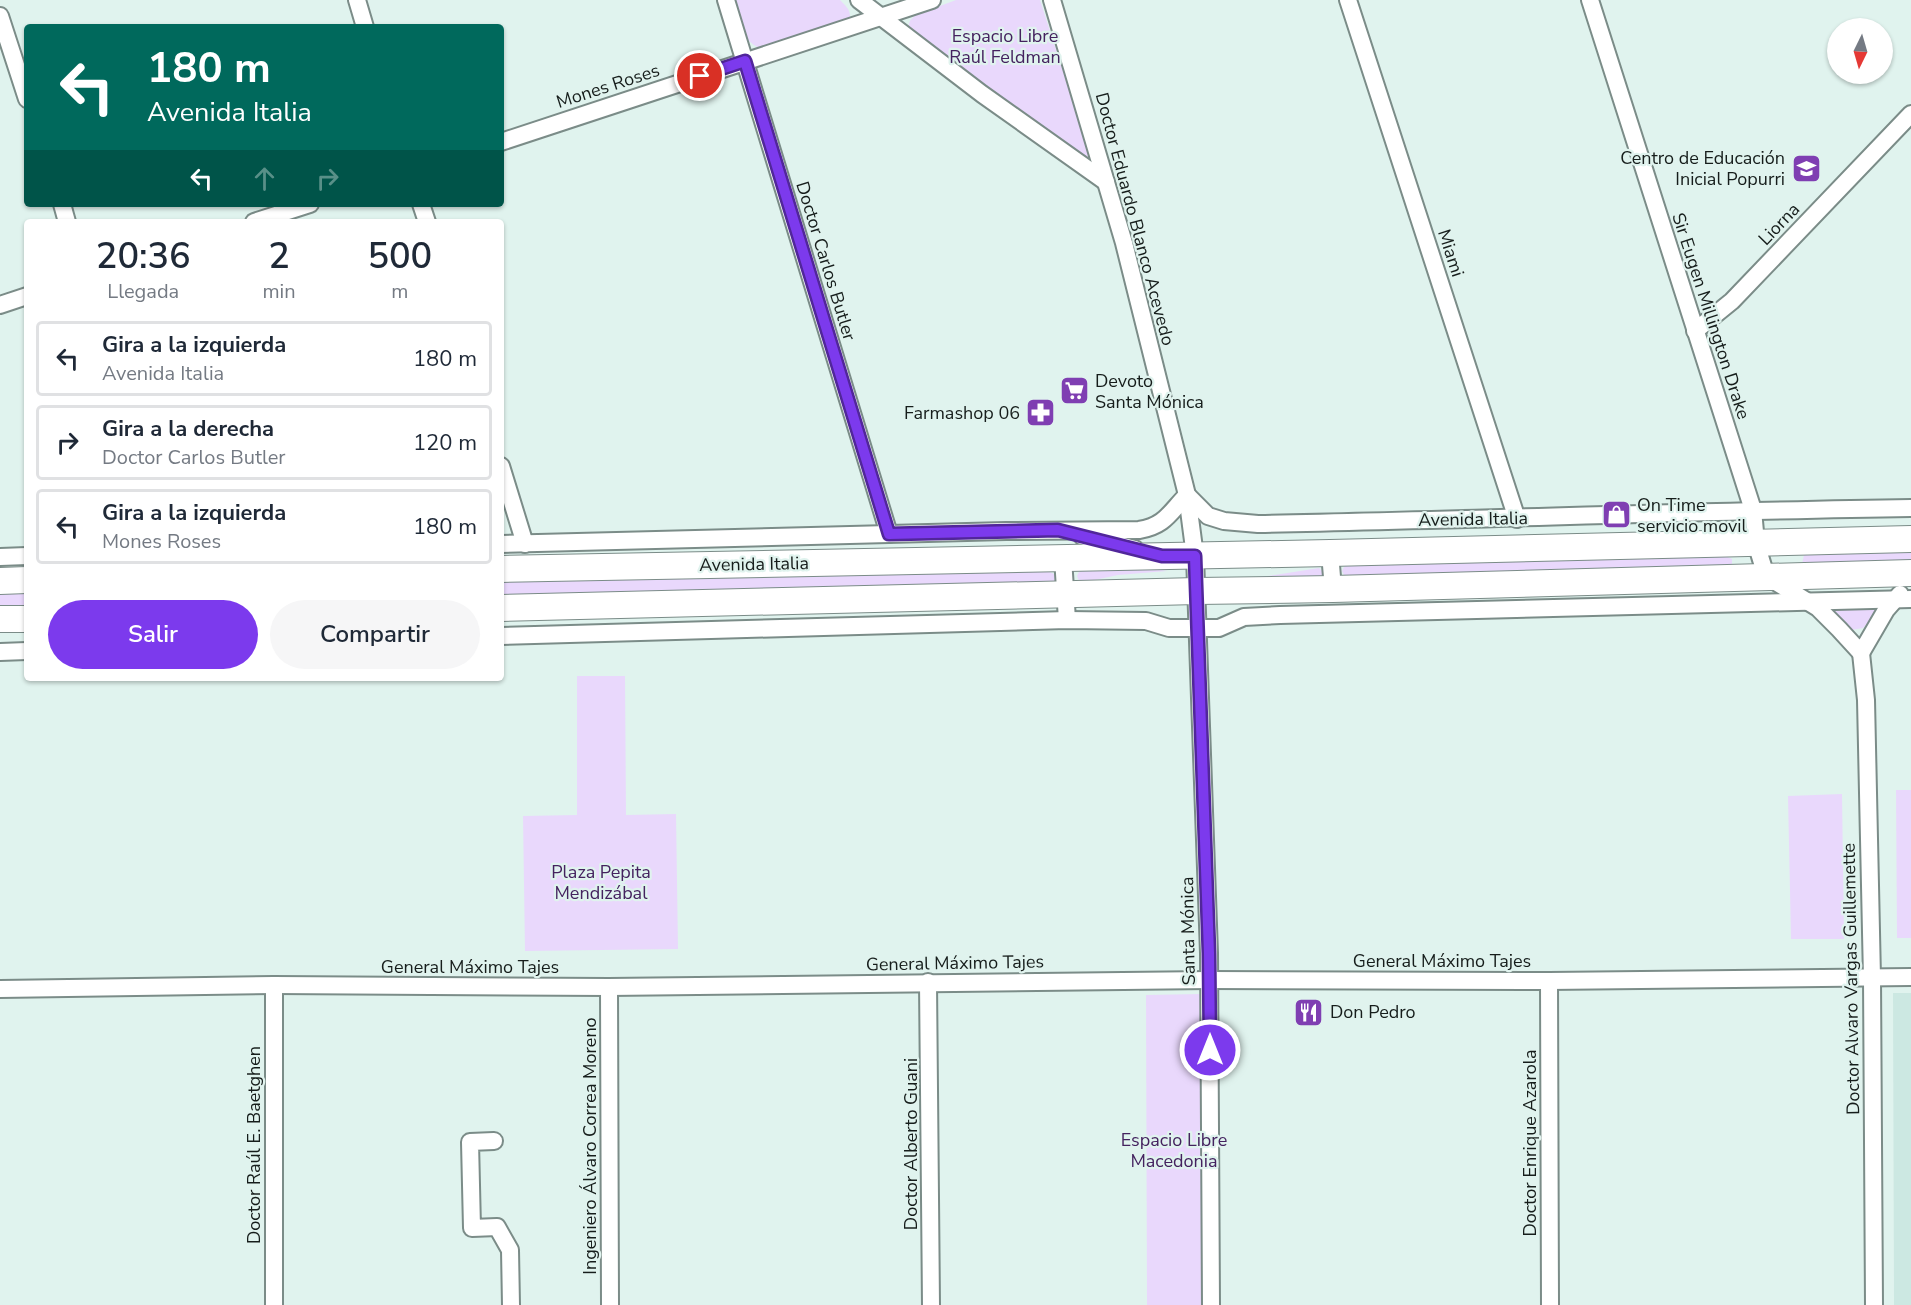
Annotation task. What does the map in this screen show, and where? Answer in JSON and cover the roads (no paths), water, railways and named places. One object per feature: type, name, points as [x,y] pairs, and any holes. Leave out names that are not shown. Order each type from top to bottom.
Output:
[{"type":"main road","name":"Avenida Italia","points":[[504,569],[1330,554],[1911,539]]},
{"type":"main road","points":[[1197,591],[1209,580],[1220,575],[1330,554]]},
{"type":"main road","points":[[1065,594],[1071,588],[1080,585],[1168,572],[1187,563],[1195,556]]},
{"type":"main road","name":"Avenida Italia","points":[[504,608],[1911,573]]},
{"type":"main road","points":[[0,581],[24,580]]},
{"type":"main road","points":[[0,619],[24,619]]},
{"type":"street","points":[[357,0],[364,24]]},
{"type":"street","name":"Doctor Carlos Butler","points":[[726,0],[889,534]]},
{"type":"street","points":[[859,0],[982,94],[1106,182]]},
{"type":"street","name":"Mones Roses","points":[[504,141],[932,0]]},
{"type":"street","name":"Doctor Eduardo Blanco Acevedo","points":[[1052,0],[1124,243],[1187,495],[1195,556]]},
{"type":"street","name":"Miami","points":[[1348,0],[1517,519]]},
{"type":"street","name":"Sir Eugen Millington Drake","points":[[1590,0],[1753,510],[1756,543],[1766,576]]},
{"type":"street","points":[[0,16],[24,90]]},
{"type":"street","name":"Liorna","points":[[1695,331],[1732,301],[1911,114]]},
{"type":"street","points":[[263,219],[301,207]]},
{"type":"street","points":[[0,304],[24,297]]},
{"type":"street","points":[[504,476],[525,544]]},
{"type":"street","name":"Avenida Italia","points":[[504,544],[1006,531],[1139,530],[1151,528],[1167,518],[1187,495],[1208,516],[1224,521],[1258,524],[1517,519],[1753,510],[1911,508]]},
{"type":"street","name":"Avenida Italia","points":[[1058,530],[1162,556]]},
{"type":"street","points":[[1006,531],[1007,560]]},
{"type":"street","points":[[1330,554],[1333,589]]},
{"type":"street","points":[[0,557],[24,556]]},
{"type":"street","name":"Santa Mónica","points":[[1195,556],[1209,980],[1211,1305]]},
{"type":"street","points":[[1063,558],[1066,620]]},
{"type":"street","points":[[1766,576],[1818,608],[1861,653],[1903,599],[1911,584]]},
{"type":"street","points":[[965,597],[966,623]]},
{"type":"street","points":[[504,636],[1066,620],[1146,621],[1169,628],[1219,628],[1244,617],[1280,615],[1903,599]]},
{"type":"street","points":[[617,633],[618,605]]},
{"type":"street","points":[[0,652],[24,651]]},
{"type":"street","name":"Doctor Alvaro Vargas Guillemette","points":[[1861,653],[1866,700],[1872,978],[1874,1305]]},
{"type":"street","name":"General Máximo Tajes","points":[[0,988],[274,985],[609,987],[928,982],[1549,981],[1911,977]]},
{"type":"street","name":"Doctor Enrique Azarola","points":[[1549,981],[1550,1305]]},
{"type":"street","name":"Doctor Alberto Guani","points":[[928,982],[931,1305]]},
{"type":"street","name":"Doctor Raúl E. Baetghen","points":[[274,985],[274,1305]]},
{"type":"street","name":"Ingeniero Álvaro Correa Moreno","points":[[609,987],[610,1305]]},
{"type":"street","points":[[494,1141],[470,1142],[472,1228],[496,1227],[510,1250],[511,1305]]},
{"type":"place","name":"Centro de Educación Inicial Popurri","points":[[1806,168]]},
{"type":"place","name":"Devoto Santa Mónica","points":[[1074,391]]},
{"type":"place","name":"Farmashop 06","points":[[1041,413]]},
{"type":"place","name":"On Time servicio movil","points":[[1616,515]]},
{"type":"place","name":"Don Pedro","points":[[1309,1012]]},
{"type":"park label","name":"Espacio Libre Raúl Feldman","points":[[1005,46]]},
{"type":"park label","name":"Plaza Pepita Mendizábal","points":[[601,882]]},
{"type":"park label","name":"Espacio Libre Macedonia","points":[[1174,1150]]}]
